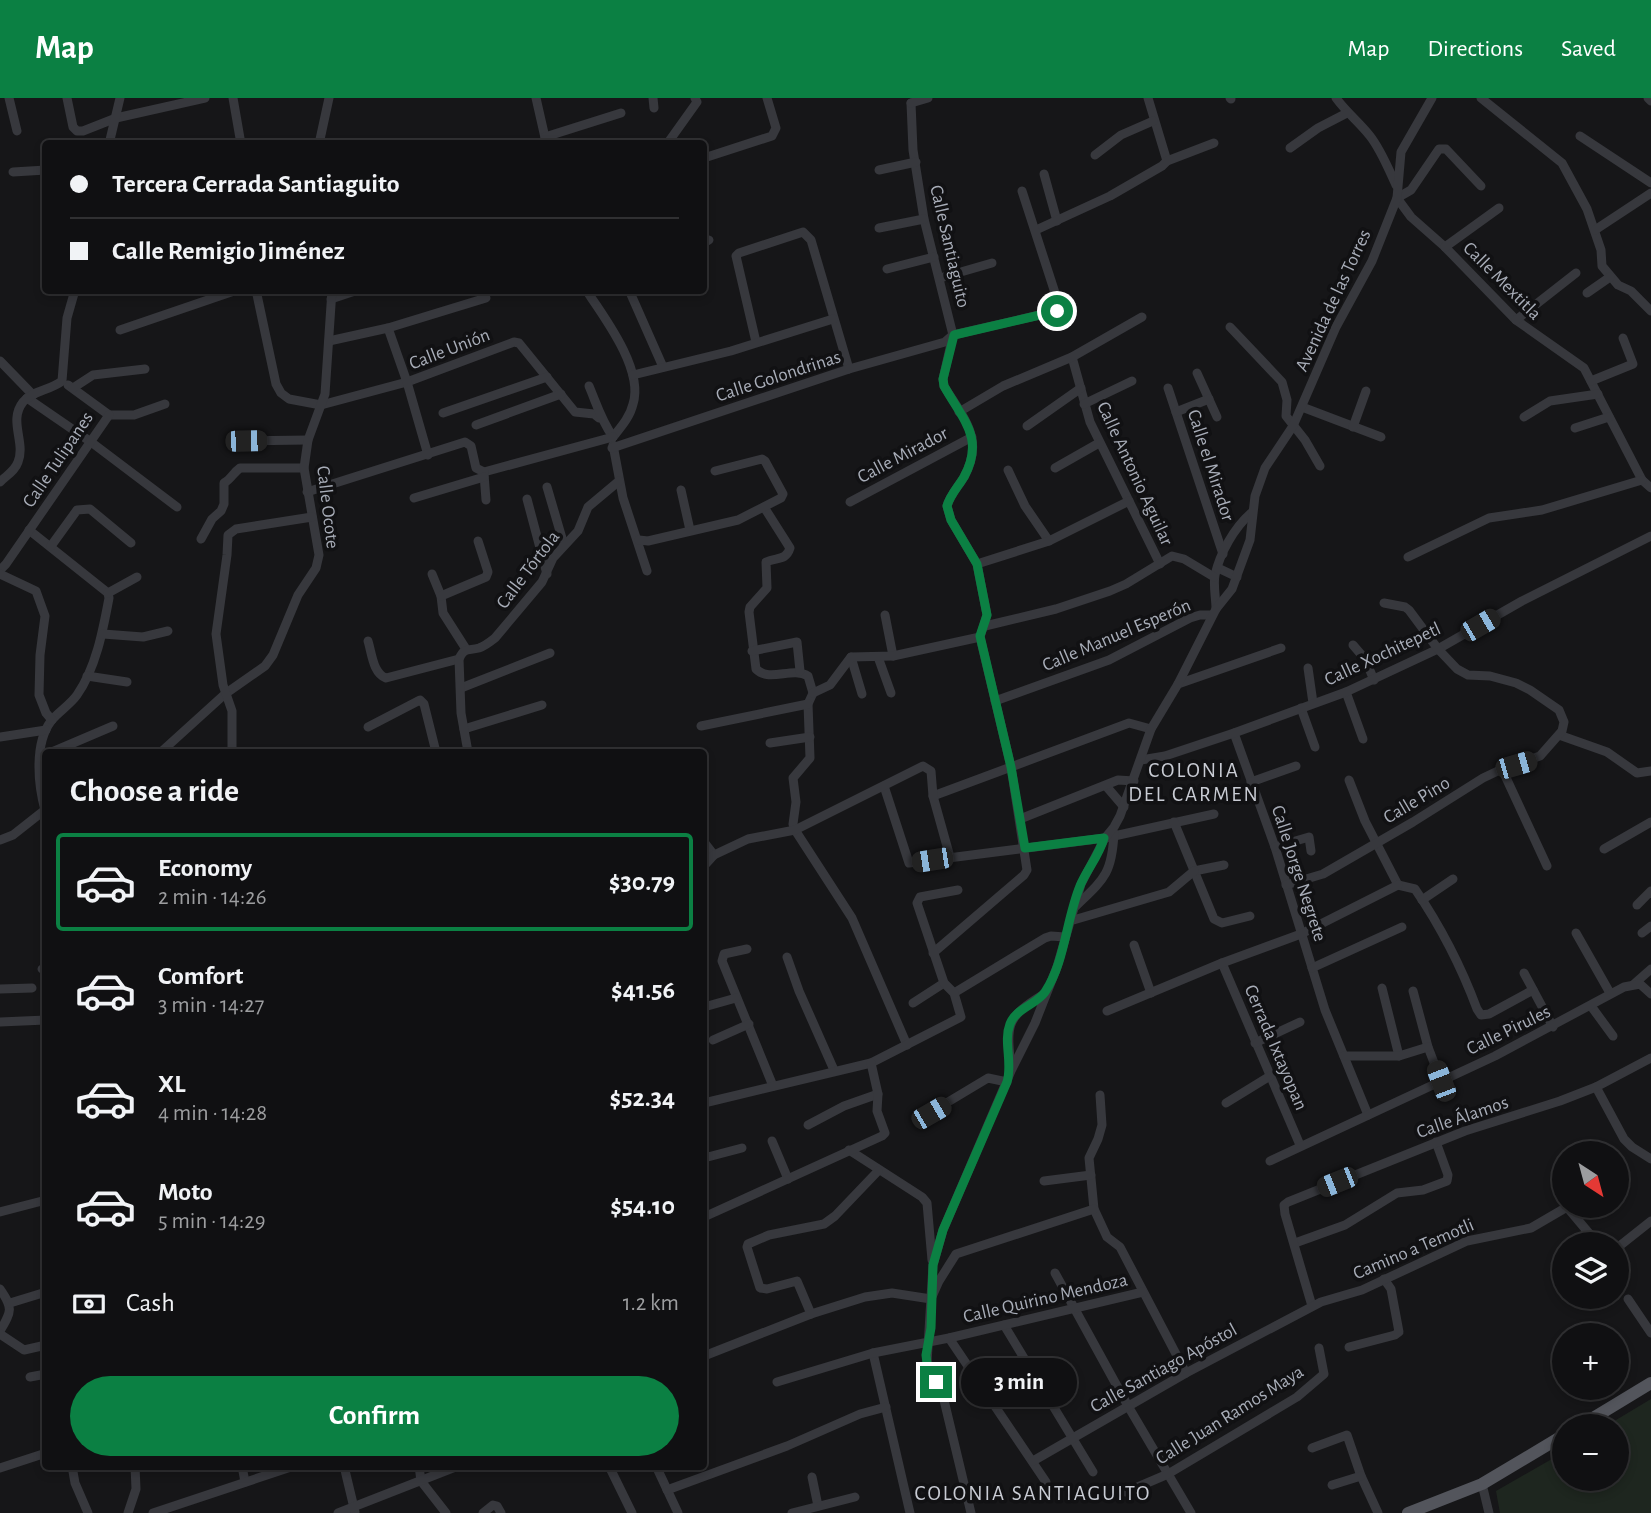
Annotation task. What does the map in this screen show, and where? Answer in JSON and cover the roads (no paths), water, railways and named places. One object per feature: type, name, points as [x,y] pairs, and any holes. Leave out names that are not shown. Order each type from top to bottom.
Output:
[{"type":"main road","points":[[1600,1414],[1651,1383]]},
{"type":"main road","points":[[1408,1513],[1482,1485],[1552,1442]]},
{"type":"street","points":[[9,98],[17,131]]},
{"type":"street","points":[[67,98],[73,127],[77,131],[116,118],[205,98]]},
{"type":"street","points":[[110,140],[120,98]]},
{"type":"street","points":[[233,98],[240,140]]},
{"type":"street","points":[[320,140],[329,98]]},
{"type":"street","points":[[536,98],[546,140]]},
{"type":"street","points":[[670,140],[694,110],[697,102],[695,98]]},
{"type":"street","points":[[707,157],[772,136],[776,128],[767,98]]},
{"type":"street","points":[[909,101],[928,98]]},
{"type":"street","points":[[1148,98],[1167,161]]},
{"type":"street","points":[[1336,98],[1378,147],[1397,187]]},
{"type":"street","name":"Avenida de las Torres","points":[[971,1513],[943,1396],[927,1363],[933,1265],[943,1230],[1011,1071],[1035,1023],[1057,967],[1081,884],[1124,807],[1151,729],[1178,684],[1214,612],[1237,578],[1250,540],[1251,513],[1265,468],[1293,426],[1336,327],[1372,261],[1397,198],[1401,152],[1432,98]]},
{"type":"street","points":[[1481,98],[1562,163],[1587,209],[1601,250],[1602,266],[1618,285],[1631,291],[1651,311]]},
{"type":"street","name":"Calle Santiaguito","points":[[909,101],[924,219],[954,335],[943,379],[944,386],[972,437]]},
{"type":"street","points":[[549,140],[621,113]]},
{"type":"street","points":[[1290,148],[1318,128],[1347,113]]},
{"type":"street","points":[[1095,155],[1121,135],[1153,121]]},
{"type":"street","points":[[1580,136],[1651,183]]},
{"type":"street","points":[[1022,191],[1036,230],[1110,196],[1167,161],[1214,143]]},
{"type":"street","points":[[1397,198],[1411,190],[1439,149],[1443,148],[1481,186]]},
{"type":"street","points":[[879,170],[916,162]]},
{"type":"street","points":[[13,172],[42,170]]},
{"type":"street","points":[[1044,174],[1057,221]]},
{"type":"street","points":[[1595,230],[1651,193]]},
{"type":"street","name":"Calle Mextitla","points":[[1397,198],[1411,216],[1516,320],[1584,368],[1642,480],[1651,488]]},
{"type":"street","points":[[1445,247],[1499,208]]},
{"type":"street","points":[[879,228],[924,219]]},
{"type":"street","name":"Calle Golondrinas","points":[[612,448],[849,369],[946,342],[954,335],[1053,313],[1059,307],[1036,230]]},
{"type":"street","points":[[756,342],[736,256],[738,253],[803,232],[811,240],[849,369]]},
{"type":"street","points":[[887,268],[934,257]]},
{"type":"street","points":[[940,278],[992,263]]},
{"type":"street","points":[[1516,320],[1576,273]]},
{"type":"street","points":[[1587,293],[1611,277]]},
{"type":"street","points":[[62,381],[66,330],[74,294]]},
{"type":"street","points":[[120,330],[225,294]]},
{"type":"street","points":[[257,294],[272,367],[281,393],[289,399],[321,405]]},
{"type":"street","points":[[589,294],[612,329],[633,374],[633,405],[613,437],[612,448],[619,481],[647,571]]},
{"type":"street","points":[[631,294],[663,367]]},
{"type":"street","name":"Calle Ocote","points":[[164,749],[225,694],[265,666],[273,655],[298,594],[316,568],[319,555],[304,468],[308,440],[327,383],[332,295]]},
{"type":"street","points":[[329,341],[388,328],[486,298]]},
{"type":"street","points":[[959,412],[1003,386],[1072,357],[1142,317]]},
{"type":"street","points":[[633,374],[756,342],[833,318]]},
{"type":"street","points":[[1230,327],[1282,382],[1287,400],[1286,416],[1306,440],[1320,466]]},
{"type":"street","points":[[388,328],[428,455]]},
{"type":"street","points":[[1591,381],[1633,364],[1623,338]]},
{"type":"street","name":"Calle Unión","points":[[321,405],[407,382],[514,342],[519,343],[575,412],[594,414],[613,437]]},
{"type":"street","name":"Calle Antonio Aguilar","points":[[1072,357],[1084,404],[1099,443],[1160,564]]},
{"type":"street","points":[[0,361],[30,397],[177,507]]},
{"type":"street","points":[[73,388],[93,375],[145,369]]},
{"type":"street","points":[[1197,373],[1217,417]]},
{"type":"street","points":[[443,413],[547,377]]},
{"type":"street","points":[[62,381],[108,415]]},
{"type":"street","points":[[0,482],[13,471],[19,461],[20,446],[16,421],[19,408],[30,397],[62,381]]},
{"type":"street","points":[[1084,404],[1132,381]]},
{"type":"street","name":"Calle Unión","points":[[589,386],[600,412],[599,418]]},
{"type":"street","name":"Calle el Mirador","points":[[1168,387],[1223,554]]},
{"type":"street","points":[[1027,426],[1081,388]]},
{"type":"street","points":[[1353,427],[1366,391]]},
{"type":"street","points":[[476,425],[561,394]]},
{"type":"street","points":[[1524,416],[1550,401],[1598,394]]},
{"type":"street","points":[[1176,412],[1209,399]]},
{"type":"street","name":"Calle Tulipanes","points":[[0,572],[108,415],[134,415],[165,404]]},
{"type":"street","points":[[1302,407],[1381,438]]},
{"type":"street","points":[[1575,428],[1609,417]]},
{"type":"street","points":[[414,498],[613,437]]},
{"type":"street","points":[[933,953],[1027,870],[1011,767],[980,636],[985,626],[986,611],[977,564],[951,520],[947,506],[972,459],[972,437]]},
{"type":"street","name":"Calle Mirador","points":[[850,502],[972,437]]},
{"type":"street","points":[[246,441],[308,440]]},
{"type":"street","points":[[307,492],[466,442],[471,446],[476,468],[484,475],[486,500]]},
{"type":"street","points":[[1055,468],[1099,443]]},
{"type":"street","points":[[639,540],[648,541],[738,520],[783,494],[762,459],[715,471]]},
{"type":"street","points":[[201,538],[225,504],[224,483],[240,468],[304,468]]},
{"type":"street","points":[[1008,470],[1025,506],[1049,541]]},
{"type":"street","points":[[1408,557],[1489,518],[1542,510],[1642,480]]},
{"type":"street","name":"Calle Tórtola","points":[[466,649],[478,648],[495,638],[535,592],[547,574],[553,558],[578,531],[593,502],[619,481]]},
{"type":"street","points":[[547,487],[564,545]]},
{"type":"street","points":[[681,490],[690,530]]},
{"type":"street","points":[[527,499],[547,574]]},
{"type":"street","points":[[977,564],[1049,541],[1129,501]]},
{"type":"street","points":[[764,507],[790,548],[782,559],[766,562],[767,588],[750,607],[755,669],[761,674],[800,671],[808,676],[813,693]]},
{"type":"street","points":[[51,546],[77,510],[83,509],[90,509],[131,543]]},
{"type":"street","name":"Avenida de las Torres","points":[[1214,612],[1216,573],[1223,554],[1238,526],[1251,513]]},
{"type":"street","points":[[232,749],[233,720],[225,694],[216,634],[228,555],[228,535],[236,529],[312,517]]},
{"type":"street","points":[[30,530],[108,593]]},
{"type":"street","name":"Calle Xochitepetl","points":[[1234,733],[1374,680],[1651,536]]},
{"type":"street","points":[[441,596],[486,577],[488,572],[478,541]]},
{"type":"street","points":[[985,626],[1056,609],[1110,591],[1177,556],[1216,573],[1237,578]]},
{"type":"street","points":[[0,572],[36,591],[45,616],[40,655],[40,695],[46,713],[52,720]]},
{"type":"street","points":[[432,574],[441,596],[443,613],[466,649],[459,659],[461,713],[467,749]]},
{"type":"street","points":[[108,593],[137,577]]},
{"type":"street","points":[[43,749],[46,730],[52,720],[77,695],[87,676],[103,634],[108,593]]},
{"type":"street","points":[[1384,603],[1409,610],[1438,649],[1457,669],[1468,675],[1490,676],[1516,683],[1559,710],[1564,722],[1559,735],[1607,752],[1637,774],[1651,771]]},
{"type":"street","name":"Calle Manuel Esperón","points":[[995,701],[1109,660],[1190,618],[1214,612]]},
{"type":"street","points":[[885,615],[893,656]]},
{"type":"street","points":[[103,634],[142,638],[168,631]]},
{"type":"street","points":[[851,657],[893,656],[980,636]]},
{"type":"street","points":[[368,641],[376,670],[386,678],[459,659]]},
{"type":"street","points":[[752,651],[797,642],[800,671]]},
{"type":"street","points":[[1353,645],[1364,659],[1374,680]]},
{"type":"street","points":[[1178,684],[1281,648]]},
{"type":"street","points":[[461,688],[550,653]]},
{"type":"street","points":[[851,657],[830,685],[813,693],[808,704],[810,758],[793,778],[796,802],[793,824],[852,918],[907,1045]]},
{"type":"street","points":[[851,657],[862,694]]},
{"type":"street","points":[[878,657],[891,693]]},
{"type":"street","points":[[1308,668],[1313,703]]},
{"type":"street","points":[[87,676],[127,682]]},
{"type":"street","points":[[1346,692],[1363,739]]},
{"type":"street","points":[[368,727],[421,700],[435,749]]},
{"type":"street","points":[[701,726],[808,704]]},
{"type":"street","points":[[464,729],[542,705]]},
{"type":"street","points":[[1301,708],[1315,747]]},
{"type":"street","points":[[933,796],[1129,723],[1151,729]]},
{"type":"street","points":[[59,749],[113,726]]},
{"type":"street","points":[[0,737],[46,730]]},
{"type":"street","points":[[1141,760],[1165,756],[1234,733]]},
{"type":"street","name":"Calle Jorge Negrete","points":[[1234,733],[1275,847],[1325,1010],[1368,1115]]},
{"type":"street","name":"Calle Pino","points":[[1286,885],[1323,874],[1502,769],[1540,756],[1559,735]]},
{"type":"street","points":[[770,743],[810,737]]},
{"type":"street","points":[[42,757],[38,785],[42,799]]},
{"type":"street","points":[[1251,782],[1296,766]]},
{"type":"street","points":[[707,863],[714,855],[748,839],[795,830],[916,768],[928,767],[950,857]]},
{"type":"street","points":[[1502,769],[1547,866]]},
{"type":"street","points":[[1020,820],[1118,780],[1134,781]]},
{"type":"street","points":[[1349,780],[1398,885]]},
{"type":"street","points":[[884,786],[909,863],[1025,848],[1214,814]]},
{"type":"street","points":[[1106,786],[1124,807]]},
{"type":"street","points":[[0,840],[13,835],[42,812]]},
{"type":"street","points":[[1174,822],[1217,922],[1250,916]]},
{"type":"street","points":[[1604,849],[1651,822]]},
{"type":"street","name":"Avenida de las Torres","points":[[1074,907],[1107,873],[1112,859],[1111,834]]},
{"type":"street","points":[[1275,847],[1309,837],[1311,851]]},
{"type":"street","points":[[707,846],[714,855]]},
{"type":"street","points":[[1070,921],[1169,892],[1194,871],[1224,865]]},
{"type":"street","points":[[1422,900],[1453,879]]},
{"type":"street","points":[[1107,1011],[1222,963],[1301,934],[1398,885],[1415,889],[1459,962],[1481,1015],[1489,1014],[1533,990]]},
{"type":"street","points":[[707,1102],[871,1063],[961,1017],[954,993],[944,983],[917,900],[924,896],[958,890]]},
{"type":"street","points":[[1637,905],[1651,891]]},
{"type":"street","points":[[1642,933],[1651,926]]},
{"type":"street","points":[[1312,968],[1402,927]]},
{"type":"street","points":[[1576,933],[1610,993]]},
{"type":"street","points":[[954,993],[1045,938],[1065,937]]},
{"type":"street","points":[[1134,945],[1152,993]]},
{"type":"street","points":[[747,949],[724,954],[722,957],[773,1086]]},
{"type":"street","points":[[787,957],[834,1070]]},
{"type":"street","name":"Cerrada Ixtayopan","points":[[1222,963],[1300,1145]]},
{"type":"street","points":[[1648,990],[1634,984],[1651,970]]},
{"type":"street","points":[[1524,973],[1553,1027]]},
{"type":"street","points":[[913,1003],[944,983]]},
{"type":"street","name":"Calle Pirules","points":[[1270,1161],[1553,1027],[1610,993],[1634,984]]},
{"type":"street","points":[[0,989],[32,988]]},
{"type":"street","points":[[1382,988],[1399,1055]]},
{"type":"street","points":[[1413,991],[1428,1047],[1441,1081]]},
{"type":"street","name":"Avenida de las Torres","points":[[1011,1071],[1008,1040],[1010,1022],[1024,1008],[1044,995]]},
{"type":"street","points":[[707,1006],[736,998]]},
{"type":"street","points":[[1591,1006],[1613,1036]]},
{"type":"street","points":[[0,1022],[42,1020]]},
{"type":"street","points":[[1255,1043],[1300,1022]]},
{"type":"street","points":[[713,1040],[749,1024]]},
{"type":"street","points":[[1344,1056],[1399,1055],[1428,1047]]},
{"type":"street","name":"Calle Álamos","points":[[1295,1243],[1284,1205],[1287,1202],[1436,1142],[1596,1087],[1651,1058]]},
{"type":"street","points":[[707,1216],[885,1133],[877,1111],[878,1094],[871,1063]]},
{"type":"street","points":[[1226,1103],[1270,1076]]},
{"type":"street","points":[[918,1120],[988,1078],[1007,1082]]},
{"type":"street","points":[[1596,1087],[1624,1139],[1651,1158]]},
{"type":"street","points":[[808,1125],[844,1106],[878,1094]]},
{"type":"street","points":[[1100,1095],[1102,1125],[1090,1153],[1094,1209],[1107,1237],[1120,1247],[1186,1373]]},
{"type":"street","points":[[772,1141],[788,1179]]},
{"type":"street","points":[[1312,1306],[1295,1243],[1345,1225],[1397,1193],[1423,1190],[1447,1181],[1448,1175],[1436,1142]]},
{"type":"street","points":[[707,1157],[742,1148]]},
{"type":"street","points":[[849,1150],[922,1197],[927,1203],[933,1265]]},
{"type":"street","points":[[811,1314],[797,1281],[767,1289],[760,1288],[747,1247],[751,1241],[769,1235],[824,1224],[878,1171]]},
{"type":"street","points":[[1044,1181],[1091,1175]]},
{"type":"street","points":[[0,1212],[42,1201]]},
{"type":"street","points":[[707,1355],[811,1314],[865,1297],[892,1293],[931,1299],[957,1254],[1094,1209]]},
{"type":"street","name":"Camino a Temotli","points":[[1312,1306],[1362,1290],[1467,1241],[1531,1228],[1552,1215]]},
{"type":"street","points":[[1577,1218],[1588,1232]]},
{"type":"street","points":[[1629,1238],[1651,1221]]},
{"type":"street","points":[[1055,1273],[1191,1513]]},
{"type":"street","points":[[1349,1347],[1399,1332],[1391,1289],[1384,1279]]},
{"type":"street","points":[[0,1289],[9,1303],[10,1315],[0,1332],[24,1350],[42,1346]]},
{"type":"street","name":"Calle Quirino Mendoza","points":[[777,1382],[873,1353],[949,1338],[1143,1292]]},
{"type":"street","points":[[9,1303],[42,1293]]},
{"type":"street","points":[[1629,1300],[1651,1333]]},
{"type":"street","name":"Calle Santiago Apóstol","points":[[1032,1461],[1186,1373],[1312,1306]]},
{"type":"street","points":[[1004,1325],[1093,1472]]},
{"type":"street","points":[[949,1338],[1046,1482]]},
{"type":"street","name":"Calle Juan Ramos Maya","points":[[1126,1492],[1168,1474],[1297,1396],[1324,1374],[1319,1348]]},
{"type":"street","points":[[873,1353],[910,1513]]},
{"type":"street","points":[[30,1377],[42,1375]]},
{"type":"street","points":[[667,1490],[787,1446],[860,1414],[886,1407]]},
{"type":"street","points":[[1312,1448],[1347,1435],[1361,1476],[1378,1513]]},
{"type":"street","points":[[0,1468],[42,1455]]},
{"type":"street","points":[[73,1470],[75,1483],[88,1513]]},
{"type":"street","points":[[128,1513],[136,1489],[135,1470]]},
{"type":"street","points":[[243,1470],[245,1482]]},
{"type":"street","points":[[153,1513],[282,1470]]},
{"type":"street","points":[[345,1470],[356,1510]]},
{"type":"street","points":[[420,1470],[421,1481],[446,1513]]},
{"type":"street","points":[[338,1513],[356,1510],[448,1470]]},
{"type":"street","points":[[611,1470],[632,1513]]},
{"type":"street","points":[[658,1470],[678,1513]]},
{"type":"street","points":[[1332,1485],[1361,1476]]},
{"type":"street","points":[[812,1477],[818,1506]]},
{"type":"street","points":[[1482,1485],[1489,1513]]},
{"type":"street","points":[[792,1513],[855,1497]]},
{"type":"street","points":[[483,1513],[489,1507],[499,1509]]},
{"type":"district","name":"COLONIA DEL CARMEN","points":[[1194,782]]},
{"type":"district","name":"COLONIA SANTIAGUITO","points":[[1033,1493]]}]
